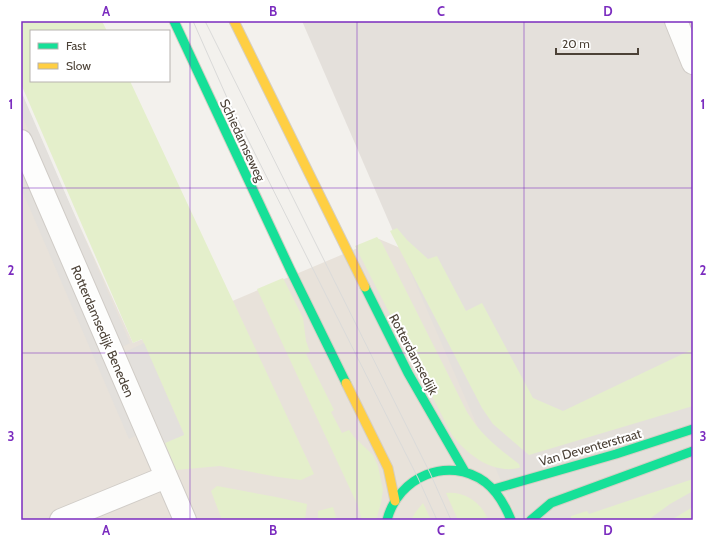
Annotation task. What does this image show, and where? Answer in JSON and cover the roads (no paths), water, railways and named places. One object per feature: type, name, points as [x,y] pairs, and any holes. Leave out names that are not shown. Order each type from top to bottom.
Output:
[{"type":"main road","name":"Schiedamseweg","points":[[174,21],[290,269],[388,468],[394,501]]},
{"type":"main road","name":"Rotterdamsedijk","points":[[234,21],[408,373],[465,472]]},
{"type":"main road","name":"Van Deventerstraat","points":[[494,489],[616,454],[693,429]]},
{"type":"main road","points":[[531,520],[551,503],[693,451]]},
{"type":"main road","points":[[387,520],[394,501],[405,488],[418,478],[430,473],[448,470],[465,472],[480,479],[494,489],[504,503],[511,520]]},
{"type":"street","points":[[676,21],[693,63]]},
{"type":"street","name":"Rotterdamsedijk Beneden","points":[[21,141],[185,520]]},
{"type":"street","points":[[61,520],[166,477]]},
{"type":"tram line","points":[[193,21],[228,100],[418,478],[437,520]]},
{"type":"tram line","points":[[205,21],[430,473],[451,520]]}]
